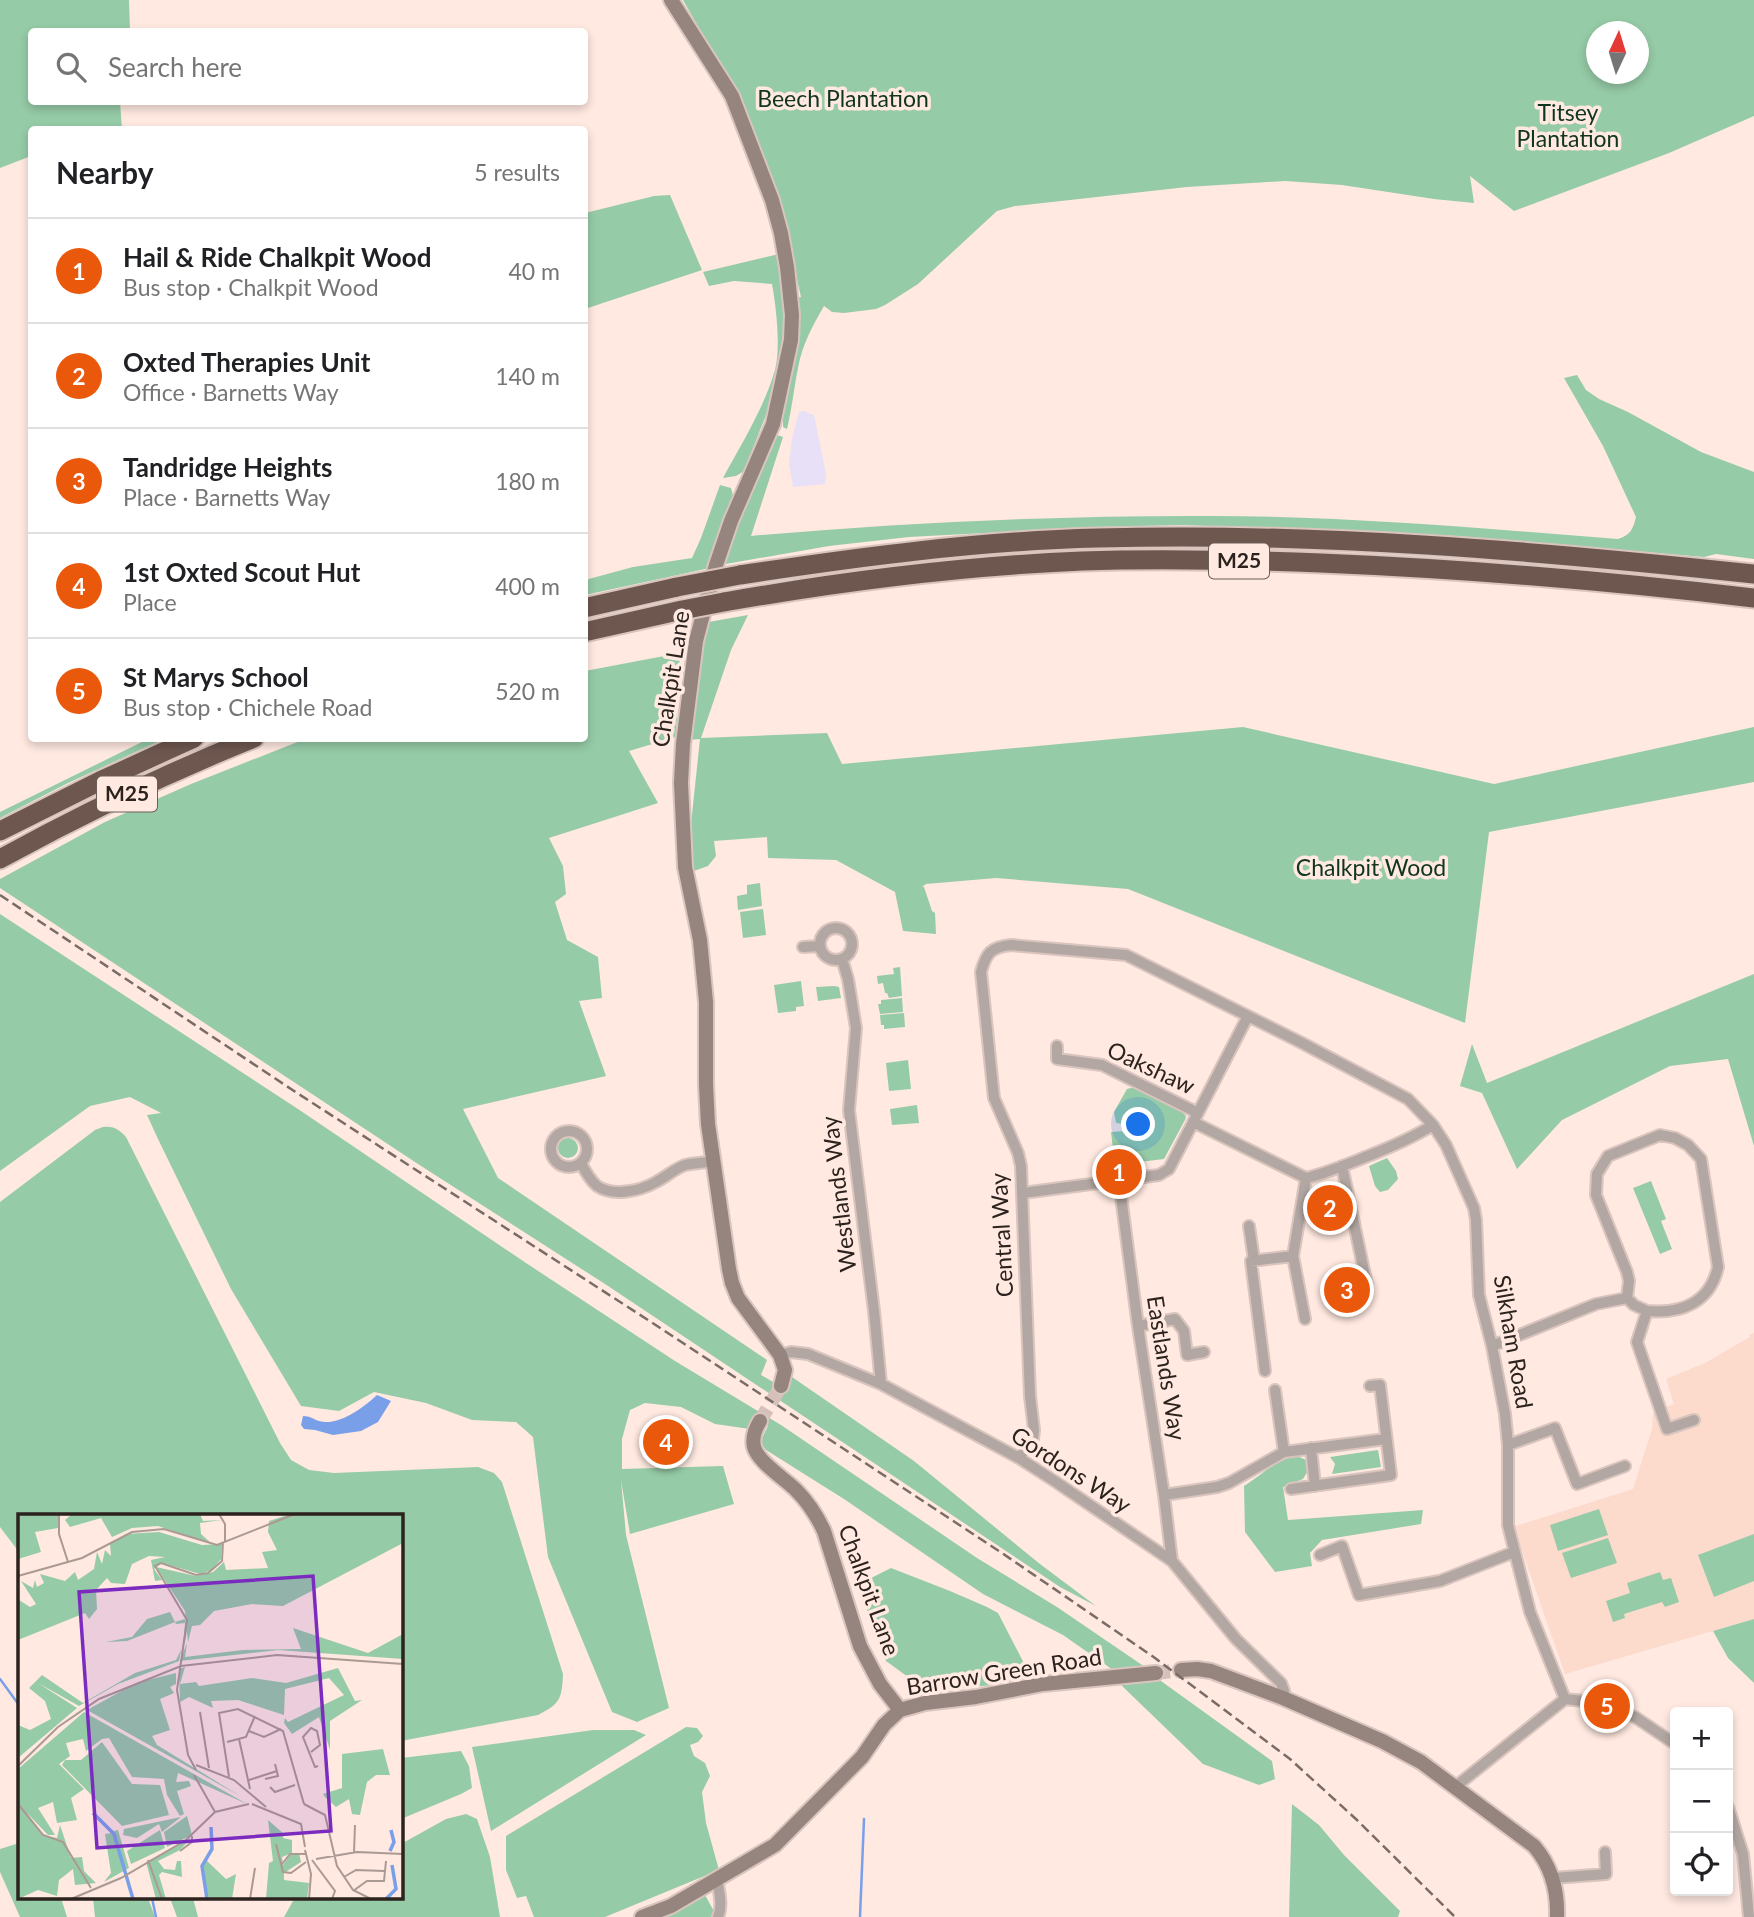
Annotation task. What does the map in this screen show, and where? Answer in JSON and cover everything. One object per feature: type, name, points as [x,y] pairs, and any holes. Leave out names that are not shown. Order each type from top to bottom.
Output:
[{"type":"highway","name":"M25","points":[[588,607],[740,575],[939,549],[1150,537],[1307,540],[1450,547],[1754,574]]},
{"type":"highway","name":"M25","points":[[588,631],[682,610],[836,583],[926,572],[1030,564],[1160,560],[1291,562],[1473,571],[1603,581],[1754,598]]},
{"type":"highway","name":"M25","points":[[0,831],[185,742]]},
{"type":"highway","name":"M25","points":[[2,858],[128,793],[245,742]]},
{"type":"street","name":"Chalkpit Lane","points":[[671,0],[732,96],[772,200],[787,267],[792,315],[791,340],[773,424],[731,521],[696,641],[683,744],[681,783],[685,867],[703,961],[706,1085],[713,1161],[732,1283],[738,1298],[780,1355]]},
{"type":"street","points":[[836,929],[845,932],[851,940],[850,951],[842,959],[831,959],[820,947],[820,941],[827,932],[836,929]]},
{"type":"street","name":"Central Way","points":[[1019,1458],[1033,1438],[1034,1430],[1030,1396],[1023,1193],[1018,1153],[993,1098],[981,972],[984,960],[999,946],[1011,945],[1126,955],[1248,1016]]},
{"type":"street","points":[[803,947],[820,947]]},
{"type":"street","name":"Westlands Way","points":[[842,959],[856,1028],[849,1110],[881,1384]]},
{"type":"street","points":[[1023,1193],[1159,1175],[1169,1169],[1248,1016]]},
{"type":"street","name":"Silkham Road","points":[[1248,1016],[1408,1099],[1433,1125],[1446,1145],[1474,1208],[1476,1220],[1479,1295],[1506,1414],[1508,1525],[1530,1612],[1565,1699]]},
{"type":"street","name":"Oakshaw","points":[[1057,1046],[1057,1059],[1102,1065],[1195,1118]]},
{"type":"street","points":[[1195,1118],[1306,1178],[1416,1136],[1433,1125]]},
{"type":"street","points":[[1660,1135],[1675,1138],[1688,1145],[1701,1159],[1718,1267],[1715,1279],[1700,1300],[1678,1310],[1647,1311],[1627,1298],[1627,1272],[1596,1195],[1597,1174],[1608,1156],[1660,1135]]},
{"type":"street","points":[[581,1163],[597,1185],[618,1192],[656,1183],[686,1165],[713,1161]]},
{"type":"street","points":[[1342,1166],[1367,1285]]},
{"type":"street","points":[[1305,1319],[1293,1256],[1306,1178]]},
{"type":"street","name":"Eastlands Way","points":[[1119,1181],[1171,1540],[1171,1561]]},
{"type":"street","points":[[1249,1226],[1265,1371]]},
{"type":"street","points":[[1254,1260],[1293,1256]]},
{"type":"street","points":[[1492,1346],[1596,1304],[1627,1298]]},
{"type":"street","points":[[1647,1311],[1637,1342],[1667,1429],[1694,1420]]},
{"type":"street","points":[[1138,1326],[1175,1319],[1184,1331],[1187,1355],[1204,1352]]},
{"type":"street","name":"Gordons Way","points":[[780,1355],[797,1352],[807,1354],[881,1384],[1019,1458],[1171,1561],[1236,1639],[1281,1683],[1283,1698]]},
{"type":"street","points":[[780,1355],[785,1370],[780,1387]]},
{"type":"street","points":[[1291,1489],[1391,1475],[1380,1385],[1370,1386]]},
{"type":"street","points":[[1275,1390],[1284,1452]]},
{"type":"street","name":"Chalkpit Lane","points":[[760,1421],[753,1440],[755,1449],[760,1458],[816,1513],[860,1646],[880,1684],[900,1710]]},
{"type":"street","points":[[1508,1446],[1555,1428],[1577,1484],[1625,1466]]},
{"type":"street","points":[[1164,1495],[1229,1483],[1284,1452],[1386,1439]]},
{"type":"street","points":[[1311,1448],[1315,1486]]},
{"type":"street","points":[[1320,1555],[1342,1546],[1359,1595],[1440,1581],[1514,1552]]},
{"type":"street","points":[[1181,1670],[1211,1671],[1283,1698],[1382,1741],[1421,1762],[1534,1846],[1554,1878],[1557,1917]]},
{"type":"street","name":"Barrow Green Road","points":[[642,1917],[671,1906],[775,1845],[862,1757],[884,1725],[900,1710],[925,1703],[976,1697],[1043,1684],[1156,1673]]},
{"type":"street","points":[[1455,1787],[1565,1699],[1593,1702],[1635,1717],[1670,1741]]},
{"type":"street","points":[[1733,1823],[1743,1854],[1749,1917]]},
{"type":"street","points":[[1554,1878],[1606,1874],[1605,1852]]},
{"type":"street","points":[[717,1879],[720,1902],[718,1917]]},
{"type":"shaded area","points":[[799,412],[814,415],[826,474],[825,484],[793,487],[789,464],[792,439]]},
{"type":"shaded area","points":[[1754,1333],[1754,1619],[1565,1674],[1521,1548],[1516,1526],[1633,1489],[1652,1429],[1653,1413],[1674,1404],[1666,1379],[1705,1363]]},
{"type":"green space","points":[[0,0],[129,0],[130,28],[28,28],[28,105],[120,105],[122,126],[28,126],[28,157],[0,168]]},
{"type":"green space","points":[[683,0],[1754,0],[1754,116],[1669,153],[1514,211],[1470,176],[1474,203],[1342,185],[1285,181],[1187,187],[1015,206],[997,211],[918,284],[885,305],[876,309],[844,313],[832,312],[824,306],[802,351],[787,429],[783,427],[783,413],[796,298],[801,297],[778,197],[737,95]]},
{"type":"green space","points":[[670,195],[702,270],[588,308],[588,212],[654,196]]},
{"type":"green space","points":[[779,254],[787,331],[775,392],[744,471],[736,476],[723,478],[759,412],[775,370],[778,350],[776,315],[772,284],[734,281],[709,286],[703,272]]},
{"type":"green space","points":[[1577,375],[1586,390],[1599,399],[1701,452],[1754,472],[1754,559],[1456,536],[1183,525],[909,537],[829,546],[720,565],[760,468],[777,435],[783,437],[751,536],[973,521],[1248,516],[1354,520],[1618,539],[1630,531],[1636,517],[1603,446],[1564,378]]},
{"type":"green space","points":[[720,485],[731,488],[734,499],[710,568],[588,594],[588,579],[633,567],[692,558]]},
{"type":"green space","name":"Chalkpit Wood","points":[[748,615],[731,650],[701,738],[827,733],[842,764],[1243,727],[1494,784],[1754,727],[1754,782],[1489,832],[1465,1023],[1128,889],[996,878],[926,884],[922,887],[935,913],[936,934],[903,931],[895,892],[836,860],[768,858],[767,837],[714,841],[716,856],[708,866],[694,871],[689,843],[700,739],[688,740],[703,623]]},
{"type":"green space","points":[[680,653],[676,737],[629,751],[658,803],[549,838],[563,866],[566,894],[555,902],[567,940],[598,957],[602,998],[579,1001],[606,1076],[463,1109],[498,1178],[767,1360],[761,1375],[787,1390],[792,1377],[914,1461],[1096,1606],[1060,1587],[605,1284],[0,888],[0,879],[105,822],[297,742],[588,742],[588,670]]},
{"type":"green space","points":[[142,742],[157,742],[0,818],[0,812]]},
{"type":"green space","points":[[760,883],[762,906],[738,910],[737,896],[747,894],[747,885]]},
{"type":"green space","points":[[763,909],[766,935],[743,938],[740,912]]},
{"type":"green space","points":[[0,914],[675,1361],[781,1425],[977,1558],[1057,1607],[1145,1667],[1113,1670],[1063,1635],[983,1594],[844,1499],[766,1450],[760,1442],[768,1426],[755,1418],[750,1429],[715,1424],[681,1407],[645,1403],[630,1410],[622,1439],[622,1469],[723,1466],[734,1504],[630,1534],[621,1480],[626,1535],[669,1708],[637,1722],[612,1712],[548,1557],[533,1437],[516,1422],[472,1420],[426,1403],[374,1392],[339,1411],[301,1406],[231,1289],[147,1115],[161,1113],[130,1097],[90,1106],[0,1171]]},
{"type":"green space","points":[[900,967],[902,996],[889,998],[883,983],[878,984],[877,976],[894,974],[893,968]]},
{"type":"green space","points":[[1754,974],[1754,1146],[1728,1059],[1670,1066],[1562,1120],[1517,1169],[1482,1093],[1460,1086],[1472,1044],[1487,1083]]},
{"type":"green space","points":[[801,981],[804,1006],[796,1007],[796,1011],[778,1013],[774,985]]},
{"type":"green space","points":[[816,987],[839,987],[841,998],[818,1001]]},
{"type":"green space","points":[[902,998],[903,1012],[880,1014],[878,1004],[881,1004],[881,1000]]},
{"type":"green space","points":[[904,1013],[905,1027],[884,1029],[884,1025],[881,1025],[880,1015]]},
{"type":"green space","points":[[908,1060],[911,1089],[889,1091],[886,1063]]},
{"type":"green space","points":[[1136,1088],[1186,1116],[1164,1159],[1115,1165],[1111,1132],[1125,1131],[1123,1124],[1116,1123],[1114,1112],[1127,1089]]},
{"type":"green space","points":[[917,1105],[919,1123],[892,1125],[890,1109]]},
{"type":"green space","points":[[110,1127],[126,1137],[291,1460],[309,1470],[334,1473],[478,1467],[494,1473],[502,1482],[563,1674],[562,1689],[555,1704],[538,1715],[402,1741],[402,1514],[18,1514],[18,1551],[0,1527],[0,1202],[95,1130]]},
{"type":"green space","points":[[568,1138],[575,1141],[578,1148],[575,1155],[568,1158],[561,1155],[558,1148],[561,1141]]},
{"type":"green space","points":[[1387,1158],[1398,1179],[1388,1190],[1380,1192],[1375,1186],[1369,1166]]},
{"type":"green space","points":[[1651,1181],[1666,1219],[1661,1221],[1672,1249],[1660,1254],[1633,1188]]},
{"type":"green space","points":[[1378,1450],[1381,1467],[1332,1474],[1335,1464],[1330,1457]]},
{"type":"green space","points":[[1297,1456],[1306,1460],[1309,1469],[1303,1479],[1283,1487],[1288,1520],[1423,1510],[1421,1524],[1322,1540],[1310,1553],[1312,1566],[1275,1572],[1245,1532],[1244,1486],[1276,1464]]},
{"type":"green space","points":[[1599,1509],[1608,1535],[1558,1551],[1550,1525]]},
{"type":"green space","points":[[1754,1534],[1754,1581],[1714,1597],[1698,1555]]},
{"type":"green space","points":[[1608,1538],[1617,1563],[1571,1578],[1562,1553]]},
{"type":"green space","points":[[891,1568],[998,1613],[1029,1673],[1024,1677],[993,1685],[961,1688],[919,1685],[886,1661],[863,1599],[861,1583]]},
{"type":"green space","points":[[1660,1572],[1663,1580],[1671,1578],[1679,1602],[1665,1607],[1662,1602],[1624,1614],[1625,1618],[1613,1622],[1606,1601],[1630,1593],[1627,1583]]},
{"type":"green space","points":[[1754,1619],[1754,1683],[1728,1658],[1713,1631]]},
{"type":"green space","points":[[1161,1681],[1272,1761],[1275,1779],[1259,1785],[1203,1764],[1121,1685]]},
{"type":"green space","points":[[686,1727],[697,1728],[703,1736],[690,1745],[694,1756],[705,1763],[710,1776],[702,1792],[706,1823],[719,1870],[605,1917],[534,1917],[526,1896],[517,1898],[506,1870],[506,1836]]},
{"type":"green space","points":[[593,1730],[634,1730],[646,1735],[491,1831],[472,1747]]},
{"type":"green space","points":[[461,1751],[469,1766],[472,1788],[402,1819],[402,1758]]},
{"type":"green space","points":[[1292,1804],[1319,1825],[1344,1855],[1400,1911],[1398,1917],[1289,1917]]},
{"type":"green space","points":[[466,1814],[477,1819],[490,1857],[500,1917],[284,1917],[297,1899],[402,1899],[402,1843],[446,1819]]},
{"type":"green space","points":[[18,1843],[18,1899],[61,1899],[67,1917],[20,1917],[0,1872],[0,1849]]},
{"type":"green space","points":[[705,1895],[716,1915],[714,1917],[661,1917],[674,1912]]},
{"type":"green space","points":[[93,1899],[148,1899],[155,1917],[95,1917]]},
{"type":"green space","points":[[170,1899],[193,1899],[198,1917],[177,1917]]},
{"type":"water","points":[[377,1395],[391,1401],[378,1422],[361,1431],[333,1435],[304,1429],[301,1425],[303,1416],[326,1422],[342,1419]]},
{"type":"waterway","points":[[0,1679],[18,1704]]},
{"type":"waterway","points":[[860,1917],[864,1819]]},
{"type":"waterway","points":[[152,1899],[156,1917]]},
{"type":"tunnel","points":[[760,1421],[781,1386]]},
{"type":"tunnel","points":[[1156,1673],[1181,1670]]},
{"type":"railway","points":[[0,895],[294,1091],[1002,1553],[1155,1658],[1290,1759],[1357,1820],[1455,1917]]},
{"type":"place","name":"Hail & Ride Chalkpit Wood","points":[[1119,1172]]},
{"type":"place","name":"Oxted Therapies Unit","points":[[1330,1208]]},
{"type":"place","name":"Tandridge Heights","points":[[1347,1290]]},
{"type":"place","name":"1st Oxted Scout Hut","points":[[666,1442]]},
{"type":"place","name":"St Marys School","points":[[1607,1706]]},
{"type":"park label","name":"Beech Plantation","points":[[843,99]]},
{"type":"park label","name":"Titsey Plantation","points":[[1568,126]]}]
